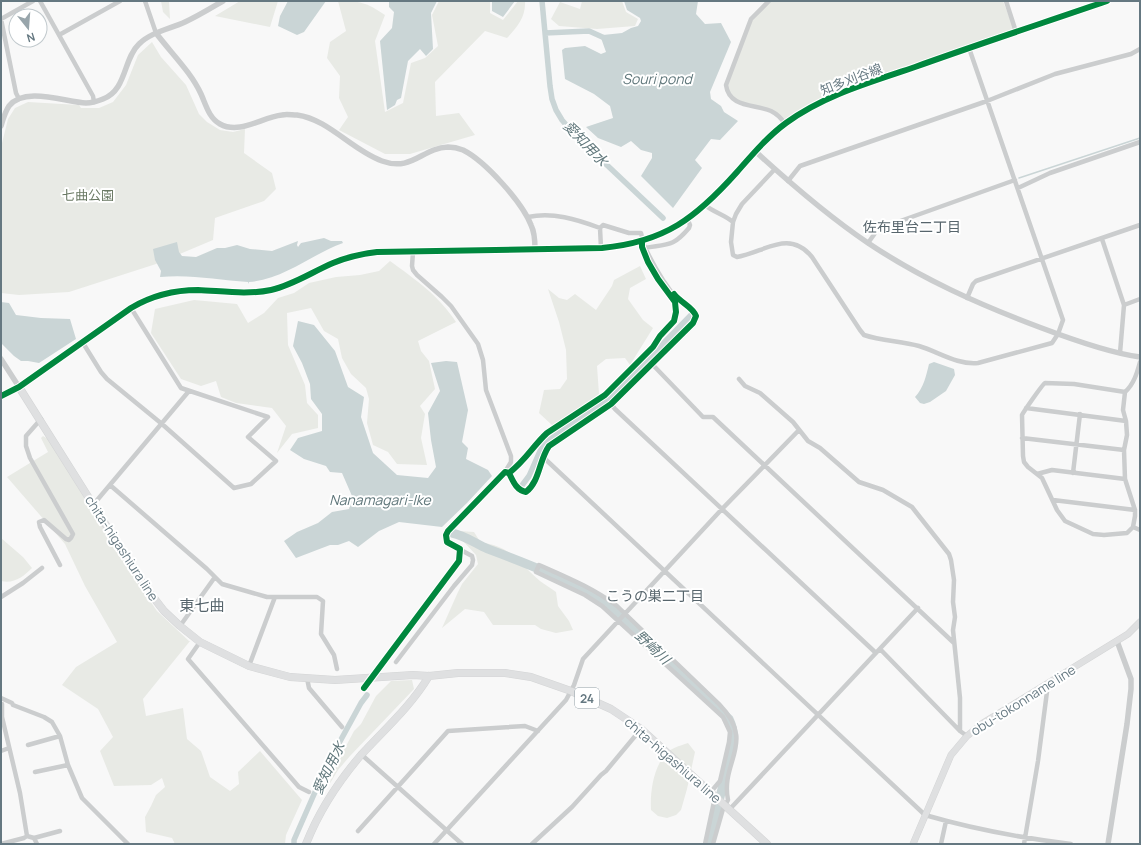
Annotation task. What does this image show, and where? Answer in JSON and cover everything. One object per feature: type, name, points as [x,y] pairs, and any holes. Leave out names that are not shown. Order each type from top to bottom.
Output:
[{"type":"main road","name":"chita-higashiura line","points":[[19,387],[143,584],[164,611],[200,642],[249,666],[290,677],[335,680],[413,675],[429,676],[458,673],[505,673],[531,677],[571,691],[611,709],[641,729],[767,844]]},
{"type":"main road","name":"obu-tokonname line","points":[[913,844],[951,755],[967,736],[983,723],[1118,641],[1128,634],[1140,622]]},
{"type":"main road","points":[[306,844],[325,804],[343,777],[419,692],[429,676]]},
{"type":"street","points":[[19,99],[16,93],[1,19],[33,1]]},
{"type":"street","points":[[40,1],[94,102]]},
{"type":"street","points":[[59,35],[120,1]]},
{"type":"street","points":[[145,1],[156,33],[195,84],[211,116],[221,125],[236,127],[245,126],[282,115],[302,116],[322,125],[376,159],[393,164],[415,160],[431,152],[444,148],[460,149],[468,153],[501,183],[528,218],[534,231],[535,249]]},
{"type":"street","points":[[1,126],[3,116],[9,106],[25,97],[39,96],[80,102],[94,102],[104,99],[113,93],[122,79],[134,49],[142,41],[156,33],[186,21],[223,1]]},
{"type":"street","points":[[769,1],[751,18],[726,85],[728,93],[739,103],[773,112],[782,119],[785,124]]},
{"type":"street","points":[[1006,1],[1016,32]]},
{"type":"street","name":"知多刈谷線","points":[[19,387],[131,308],[155,297],[182,291],[196,290],[243,293],[272,290],[287,285],[332,263],[361,254],[377,252],[601,248],[623,246],[668,231],[688,220],[705,205],[767,139],[804,111],[841,93],[1107,1]]},
{"type":"street","points":[[775,168],[742,204],[736,214],[733,222],[731,250],[733,255],[737,257],[784,243],[791,243],[804,248],[812,257],[864,335],[920,347],[959,362],[970,364],[978,363],[1052,343],[1058,334],[1063,320],[969,48]]},
{"type":"street","points":[[788,181],[800,166],[987,101],[1055,74],[1131,54],[1140,49]]},
{"type":"street","points":[[1018,188],[1050,173],[1140,142]]},
{"type":"street","points":[[756,151],[788,181],[868,243],[927,278],[990,309],[1058,334],[1120,353],[1140,357]]},
{"type":"street","points":[[868,243],[878,229],[1015,180]]},
{"type":"street","points":[[705,205],[733,222]]},
{"type":"street","points":[[509,473],[515,486],[520,491],[526,492],[532,487],[543,457],[550,446],[611,404],[693,323],[696,316],[694,312],[679,301],[662,280],[654,268],[645,248],[641,234],[629,233],[603,225],[600,228],[572,218],[560,216],[550,215],[528,218]]},
{"type":"street","points":[[645,248],[666,245],[677,241],[689,228],[690,226],[688,220]]},
{"type":"street","points":[[967,298],[973,284],[976,281],[1140,225]]},
{"type":"street","points":[[600,228],[601,248]]},
{"type":"street","points":[[1102,239],[1124,305],[1120,353]]},
{"type":"street","points":[[396,662],[454,586],[472,565],[472,556],[448,542],[446,535],[450,528],[505,472],[511,462],[511,456],[486,390],[483,360],[478,344],[451,306],[416,275],[413,270],[413,252]]},
{"type":"street","points":[[1124,305],[1140,299]]},
{"type":"street","points":[[83,343],[107,379],[162,424],[234,488],[251,484],[276,460],[248,437],[268,417],[181,388],[131,308]]},
{"type":"street","points":[[1,359],[19,387],[1,396]]},
{"type":"street","points":[[1125,392],[1074,384],[1045,383],[1022,414],[1024,462],[1042,478],[1057,510],[1065,521],[1093,534],[1104,536],[1117,535],[1127,533],[1133,527],[1135,510],[1124,479],[1124,450],[1127,435],[1126,421],[1122,410],[1125,392],[1130,388],[1136,377],[1140,362]]},
{"type":"street","points":[[652,364],[703,417],[713,417],[954,643]]},
{"type":"street","points":[[739,379],[745,386],[760,393],[793,422],[808,441],[820,448],[859,482],[883,490],[912,507],[949,554],[954,580],[953,602],[955,617],[953,630],[960,698],[960,731]]},
{"type":"street","points":[[93,505],[189,391]]},
{"type":"street","points":[[611,404],[876,653]]},
{"type":"street","points":[[1026,408],[1126,421]]},
{"type":"street","points":[[1073,473],[1080,414]]},
{"type":"street","points":[[41,420],[26,436],[26,446],[30,458],[73,534],[72,538],[69,540],[66,539],[44,520],[39,522],[40,527],[60,565]]},
{"type":"street","points":[[434,844],[566,700],[583,659],[722,509],[799,430]]},
{"type":"street","points":[[1022,438],[1124,450]]},
{"type":"street","points":[[543,457],[925,816],[1025,838],[1071,844]]},
{"type":"street","points":[[1037,474],[1052,470],[1124,479]]},
{"type":"street","points":[[110,486],[222,584],[258,596],[317,596],[323,601],[321,634],[334,655],[337,669]]},
{"type":"street","points":[[1053,500],[1135,510]]},
{"type":"street","points":[[1133,527],[1140,530]]},
{"type":"street","points":[[713,844],[719,801],[720,781],[730,732],[723,717],[609,611],[594,601],[536,572],[539,565],[599,594],[624,615],[730,716],[734,723],[736,732],[736,746],[726,790],[728,800],[719,801]]},
{"type":"street","points":[[1,596],[23,583],[42,568]]},
{"type":"street","points":[[180,626],[215,577]]},
{"type":"street","points":[[249,666],[274,597]]},
{"type":"street","points":[[705,844],[719,801],[818,714],[918,608]]},
{"type":"street","points":[[1108,844],[1131,689],[1131,679],[1118,641]]},
{"type":"street","points":[[200,642],[188,659],[299,787],[309,792]]},
{"type":"street","points":[[880,649],[960,731],[967,736]]},
{"type":"street","points":[[307,678],[309,688],[342,728]]},
{"type":"street","points":[[1024,844],[1038,761],[1048,684]]},
{"type":"street","points":[[1,698],[52,722],[60,736],[68,764],[82,798],[128,844]]},
{"type":"street","points":[[14,705],[2,704],[2,717],[20,793],[27,836]]},
{"type":"street","points":[[358,830],[448,731],[525,726],[538,731]]},
{"type":"street","points":[[532,844],[572,807],[606,771],[641,729]]},
{"type":"street","points":[[28,745],[60,736]]},
{"type":"street","points":[[1,750],[9,748]]},
{"type":"street","points":[[362,755],[462,844]]},
{"type":"street","points":[[35,772],[68,764]]},
{"type":"street","points":[[941,844],[946,821]]},
{"type":"street","points":[[1,844],[27,836],[34,838],[60,831]]},
{"type":"street","points":[[34,838],[37,844]]},
{"type":"green space","points":[[161,1],[169,1],[170,19],[163,12]]},
{"type":"green space","points":[[240,1],[278,1],[270,27],[215,16]]},
{"type":"green space","points":[[338,1],[363,3],[373,7],[385,15],[375,41],[385,112],[403,103],[411,63],[425,58],[438,46],[432,15],[439,1],[490,1],[490,13],[503,20],[518,1],[525,1],[522,17],[507,38],[485,31],[435,82],[436,116],[459,113],[475,135],[410,154],[385,154],[339,130],[348,117],[339,98],[340,76],[327,58],[330,42],[346,31]]},
{"type":"green space","points":[[582,1],[622,1],[626,12],[638,19],[635,26],[597,29],[559,26],[551,19],[560,2],[580,9]]},
{"type":"green space","points":[[769,1],[1003,1],[1016,32],[841,93],[785,124],[773,112],[739,103],[726,90],[751,19]]},
{"type":"green space","name":"七曲公園","points":[[152,42],[161,57],[186,85],[199,114],[207,122],[220,130],[233,132],[245,129],[244,153],[272,173],[276,189],[264,201],[215,218],[213,240],[156,264],[69,292],[19,295],[1,293],[1,147],[8,119],[15,108],[28,102],[79,105],[81,108],[99,108],[113,102],[126,85],[138,55]]},
{"type":"green space","points":[[390,261],[434,296],[456,322],[418,341],[421,351],[429,361],[435,389],[420,406],[425,414],[421,438],[427,465],[397,464],[388,452],[373,445],[367,423],[369,399],[366,388],[351,374],[342,358],[338,339],[324,331],[311,308],[287,313],[288,345],[305,385],[307,403],[318,415],[318,428],[292,434],[277,453],[286,426],[272,408],[236,403],[221,397],[216,381],[201,386],[181,379],[151,333],[155,309],[194,300],[237,304],[248,323],[264,313],[278,298],[294,293],[309,283],[336,277],[360,275],[379,271]]},
{"type":"green space","points":[[640,266],[646,279],[630,288],[628,299],[643,320],[653,328],[630,365],[625,358],[606,359],[597,366],[599,394],[553,426],[539,413],[544,390],[560,389],[567,379],[566,350],[559,322],[548,289],[559,298],[567,300],[575,294],[596,310],[612,286],[614,280]]},
{"type":"green space","points":[[43,436],[48,439],[132,575],[157,611],[190,641],[143,699],[146,716],[183,708],[187,739],[201,751],[210,777],[230,791],[239,784],[238,772],[260,751],[302,800],[286,835],[285,844],[175,844],[172,838],[146,832],[145,817],[156,795],[165,787],[162,778],[151,785],[114,786],[100,751],[113,737],[98,709],[62,685],[76,667],[117,642],[85,586],[65,544],[7,477],[48,452],[41,438]]},
{"type":"green space","points":[[460,531],[474,532],[481,543],[491,544],[507,551],[540,581],[556,592],[558,606],[569,621],[573,630],[556,633],[541,629],[535,625],[493,625],[484,612],[465,609],[442,628],[462,584],[478,564],[476,555],[463,541]]},
{"type":"green space","points":[[1,538],[23,557],[32,568],[22,577],[14,581],[1,581]]},
{"type":"green space","points":[[412,680],[414,689],[350,756],[338,770],[329,785],[336,765],[354,731],[361,724],[376,696],[391,681]]},
{"type":"green space","points":[[688,743],[695,752],[681,810],[676,815],[667,818],[658,816],[651,810],[653,782],[657,768],[666,753]]},
{"type":"water","points":[[288,1],[326,1],[304,32],[297,35],[278,26],[280,16]]},
{"type":"water","points":[[389,1],[437,1],[431,13],[433,49],[426,56],[420,49],[408,61],[401,98],[397,100],[395,105],[387,110],[380,41],[392,28],[394,12],[389,7]]},
{"type":"water","points":[[492,1],[515,1],[503,17],[492,11]]},
{"type":"water","name":"Souri pond","points":[[624,1],[698,1],[696,14],[705,24],[721,23],[731,42],[710,92],[711,99],[721,106],[724,112],[738,121],[720,140],[711,139],[695,160],[702,168],[673,208],[641,176],[652,158],[652,153],[641,150],[631,141],[621,147],[598,138],[586,127],[613,118],[610,106],[594,94],[565,79],[562,50],[565,48],[585,46],[601,54],[606,52],[601,38],[603,35],[622,33],[638,26],[641,21],[640,18],[627,10]]},
{"type":"water","points":[[324,238],[331,241],[342,241],[343,243],[286,272],[262,280],[249,282],[249,284],[248,282],[193,277],[160,277],[161,271],[155,260],[153,249],[177,242],[179,252],[182,256],[196,257],[217,248],[237,245],[250,249],[272,251],[298,241],[298,247],[301,243]]},
{"type":"water","points":[[1,302],[9,303],[16,315],[70,319],[76,339],[39,363],[21,361],[1,343]]},
{"type":"water","name":"Nanamagari-Ike","points":[[298,321],[314,325],[335,351],[348,387],[364,397],[361,417],[373,453],[397,475],[428,478],[436,467],[428,413],[440,391],[431,363],[446,361],[457,362],[468,410],[462,442],[468,448],[466,459],[488,470],[492,476],[442,527],[399,522],[379,531],[358,547],[349,541],[338,545],[330,545],[296,558],[284,541],[297,532],[318,523],[332,512],[349,509],[352,496],[342,473],[330,472],[326,466],[304,459],[290,450],[298,438],[322,431],[322,414],[311,399],[310,384],[302,363],[293,346]]},
{"type":"water","points":[[934,362],[954,369],[955,375],[946,391],[930,402],[924,404],[920,403],[915,397],[923,385],[929,364]]},
{"type":"waterway","name":"愛知用水","points":[[542,1],[550,86],[552,99],[556,110],[573,133],[663,218]]},
{"type":"waterway","points":[[545,33],[589,31],[609,40]]},
{"type":"waterway","points":[[1019,178],[1140,138]]},
{"type":"waterway","name":"愛知用水","points":[[520,488],[529,476],[540,451],[546,442],[610,398],[691,315]]},
{"type":"waterway","name":"野崎川","points":[[452,533],[568,582],[612,608],[729,719],[733,730],[733,742],[709,844]]},
{"type":"waterway","name":"愛知用水","points":[[294,844],[294,840],[326,767],[361,703],[367,695]]},
{"type":"cycle path","points":[[1,396],[19,387],[131,308],[163,294],[189,290],[244,292],[271,290],[295,282],[338,261],[354,256],[377,252],[602,248],[644,240],[678,225],[693,215],[722,188],[772,134],[801,113],[816,105],[848,90],[1107,1]]},
{"type":"cycle path","points":[[364,688],[459,561],[460,549],[447,542],[446,535],[448,531],[505,472],[509,473],[520,463],[547,433],[605,395],[653,347],[660,336],[674,321],[676,312],[675,302],[658,279],[648,262],[642,247],[642,241]]},
{"type":"cycle path","points":[[509,473],[517,487],[526,492],[534,482],[549,446],[611,404],[693,323],[696,316],[690,307],[674,294]]},
{"type":"district","name":"佐布里台二丁目","points":[[912,226]]},
{"type":"district","name":"こうの巣二丁目","points":[[655,595]]},
{"type":"district","name":"東七曲","points":[[202,605]]}]
